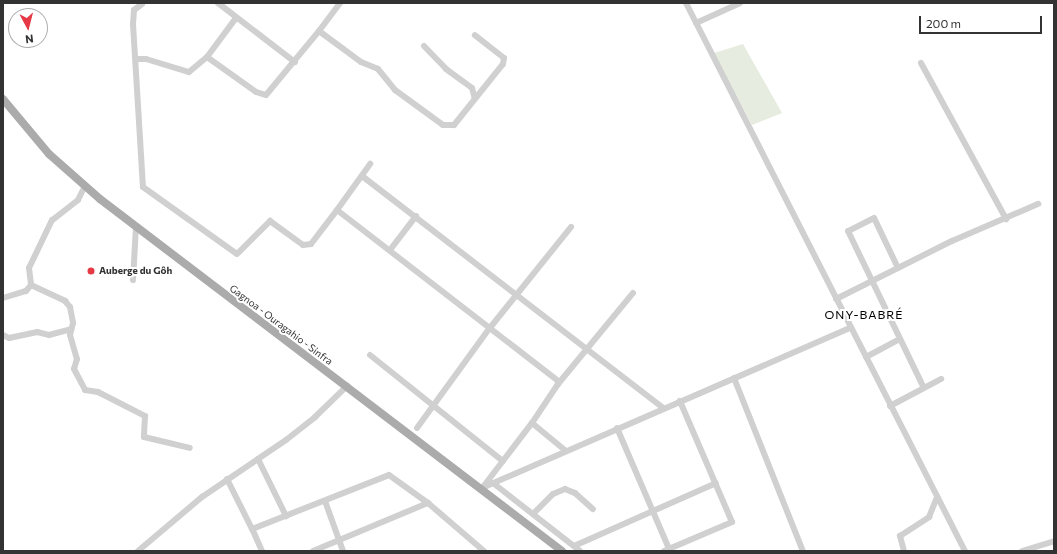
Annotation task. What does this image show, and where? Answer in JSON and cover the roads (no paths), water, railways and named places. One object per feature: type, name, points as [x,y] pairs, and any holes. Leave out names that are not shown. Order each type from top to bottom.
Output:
[{"type":"main road","name":"Gagnoa - Ouragahio - Sinfra","points":[[3,99],[49,154],[85,186],[482,488],[562,551]]},
{"type":"street","points":[[218,3],[295,62]]},
{"type":"street","points":[[206,57],[256,92],[266,95],[295,62],[340,3]]},
{"type":"street","points":[[686,3],[850,328],[965,551]]},
{"type":"street","points":[[696,23],[740,3]]},
{"type":"street","points":[[142,4],[134,10],[144,187],[237,254],[270,221],[303,244],[310,244],[370,164]]},
{"type":"street","points":[[136,59],[146,59],[189,72],[206,57],[236,18]]},
{"type":"street","points":[[319,31],[361,62],[378,69],[395,90],[443,125],[454,124],[503,64],[504,58],[475,35]]},
{"type":"street","points":[[424,46],[446,69],[472,88],[475,99]]},
{"type":"street","points":[[921,64],[1006,219]]},
{"type":"street","points":[[362,176],[416,216],[663,408]]},
{"type":"street","points":[[3,298],[26,291],[31,285],[29,268],[37,258],[37,250],[52,220],[78,200],[85,186]]},
{"type":"street","points":[[836,299],[898,268],[1038,204]]},
{"type":"street","points":[[337,210],[390,250],[558,384]]},
{"type":"street","points":[[390,250],[416,216]]},
{"type":"street","points":[[898,268],[874,218],[848,231],[924,388]]},
{"type":"street","points":[[133,280],[136,226]]},
{"type":"street","points":[[417,428],[490,329],[571,227]]},
{"type":"street","points":[[31,285],[65,301],[70,307],[73,323],[70,334],[77,359],[74,369],[85,390],[98,392],[145,416],[144,437],[190,448]]},
{"type":"street","points":[[482,488],[532,423],[558,384],[633,293]]},
{"type":"street","points":[[482,488],[850,328]]},
{"type":"street","points":[[3,335],[9,338],[37,332],[49,335],[71,329]]},
{"type":"street","points":[[866,357],[900,339]]},
{"type":"street","points":[[370,355],[503,461]]},
{"type":"street","points":[[734,378],[803,551]]},
{"type":"street","points":[[890,406],[941,379]]},
{"type":"street","points":[[138,551],[227,480],[309,422],[347,386]]},
{"type":"street","points":[[617,428],[652,510],[667,550],[732,522],[680,401]]},
{"type":"street","points":[[532,423],[566,451]]},
{"type":"street","points":[[258,458],[286,516]]},
{"type":"street","points":[[252,529],[389,475],[428,504],[484,551]]},
{"type":"street","points":[[227,480],[262,551]]},
{"type":"street","points":[[494,483],[580,551]]},
{"type":"street","points":[[574,546],[652,510],[716,483]]},
{"type":"street","points":[[533,514],[553,494],[564,489],[575,493],[593,509]]},
{"type":"street","points":[[904,551],[900,536],[929,517],[937,497]]},
{"type":"street","points":[[326,501],[343,551]]},
{"type":"street","points":[[313,551],[428,504]]},
{"type":"street","points":[[1022,551],[1054,541]]},
{"type":"place","name":"Auberge du Gôh","points":[[91,271]]},
{"type":"district","name":"ONY-BABRÉ","points":[[864,315]]}]
